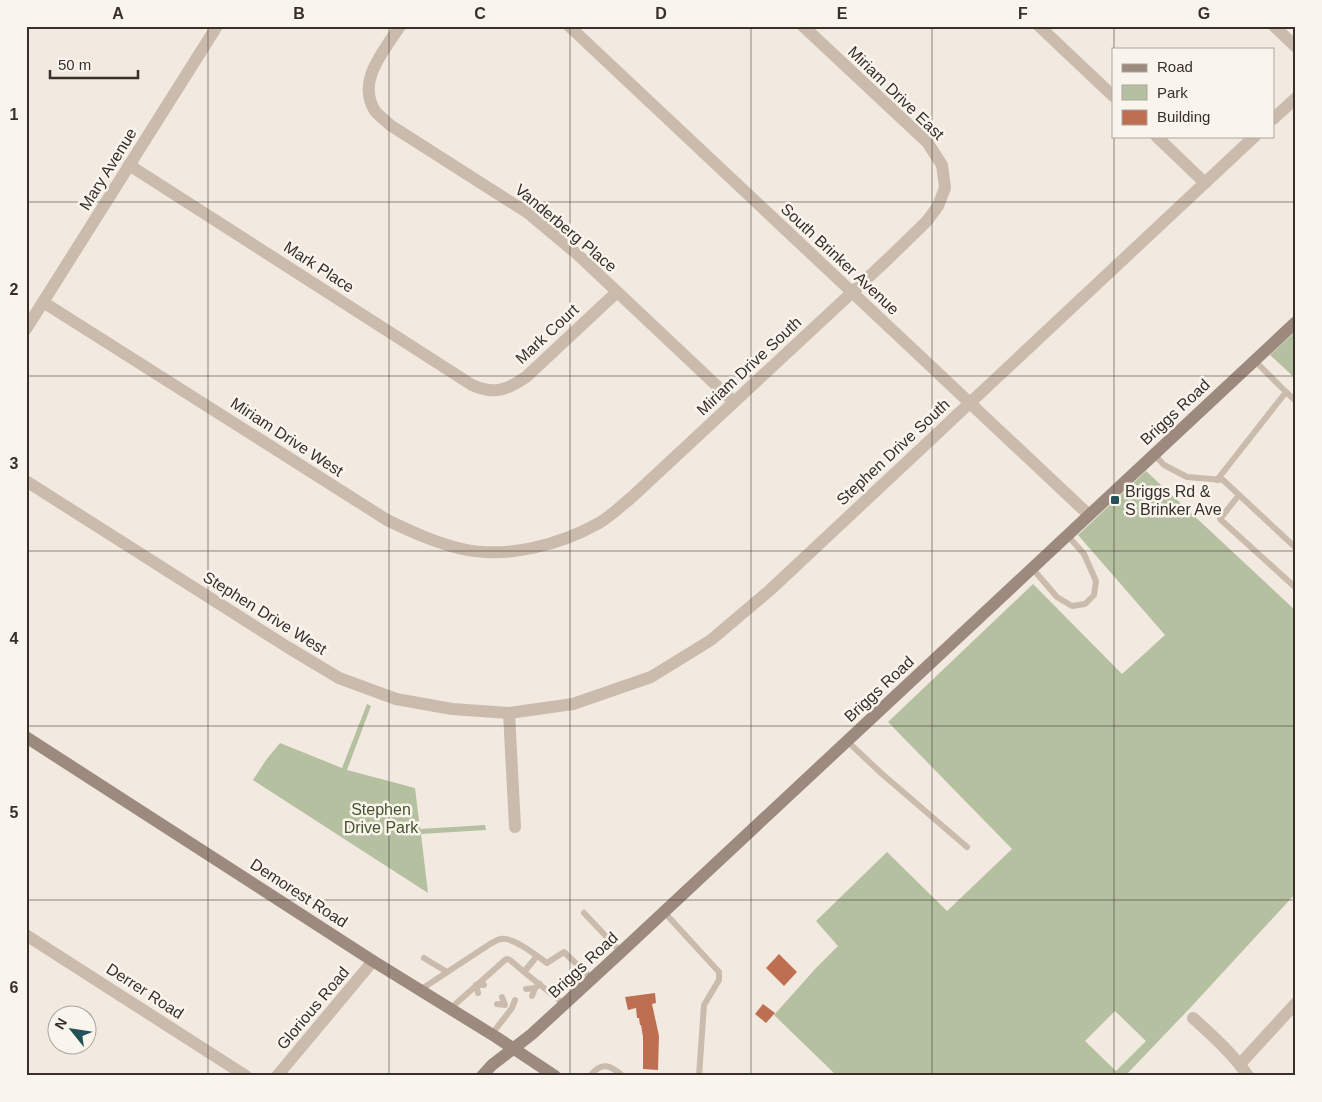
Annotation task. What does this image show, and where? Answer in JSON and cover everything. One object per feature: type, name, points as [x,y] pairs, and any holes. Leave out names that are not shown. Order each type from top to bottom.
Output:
[{"type":"street","name":"Mary Avenue","points":[[26,329],[217,26]]},
{"type":"street","name":"Vanderberg Place","points":[[400,26],[376,64],[369,79],[368,94],[376,112],[390,125],[528,213],[577,254],[734,402]]},
{"type":"street","name":"South Brinker Avenue","points":[[569,26],[1089,514]]},
{"type":"street","name":"Miriam Drive East","points":[[803,26],[927,142],[942,165]]},
{"type":"street","points":[[1039,26],[1112,95]]},
{"type":"street","points":[[1274,26],[1296,47]]},
{"type":"street","points":[[1274,118],[1296,98]]},
{"type":"street","points":[[1158,138],[1205,183]]},
{"type":"street","name":"Stephen Drive South","points":[[509,713],[574,704],[651,677],[711,640],[769,591],[1253,138]]},
{"type":"street","name":"Mark Place","points":[[129,165],[472,385],[482,390],[494,391]]},
{"type":"street","name":"Miriam Drive South","points":[[531,548],[568,538],[600,522],[632,497],[734,402],[927,221],[938,206],[945,188],[942,165]]},
{"type":"street","name":"Mark Court","points":[[494,391],[511,387],[526,377],[617,292]]},
{"type":"street","name":"Miriam Drive West","points":[[43,302],[387,520],[438,543],[464,550],[494,552],[531,548]]},
{"type":"street","name":"Briggs Road","points":[[482,1076],[492,1065],[514,1049],[592,979],[1296,322]]},
{"type":"street","name":"Stephen Drive West","points":[[26,481],[280,643],[340,678],[396,699],[452,709],[509,713]]},
{"type":"street","points":[[509,713],[515,827]]},
{"type":"street","name":"Demorest Road","points":[[26,737],[555,1076]]},
{"type":"street","name":"Derrer Road","points":[[26,935],[246,1076]]},
{"type":"street","name":"Glorious Road","points":[[277,1076],[373,961]]},
{"type":"street","points":[[1240,1064],[1296,1003]]},
{"type":"street","points":[[1193,1018],[1240,1064],[1248,1076]]},
{"type":"lane","points":[[1255,361],[1296,401]]},
{"type":"lane","points":[[1217,480],[1286,392]]},
{"type":"lane","points":[[1154,454],[1164,465],[1188,477],[1223,480],[1296,548]]},
{"type":"lane","points":[[1239,495],[1220,519],[1296,588]]},
{"type":"lane","points":[[1032,568],[1057,597],[1072,606],[1085,604],[1094,595],[1096,581],[1084,554],[1067,535]]},
{"type":"lane","points":[[847,741],[881,773],[967,846]]},
{"type":"lane","points":[[664,912],[719,972],[719,980],[704,1005],[700,1076]]},
{"type":"lane","points":[[584,913],[621,952]]},
{"type":"lane","points":[[420,990],[490,944],[502,939],[519,944],[547,963],[564,952],[592,979]]},
{"type":"lane","points":[[524,972],[537,956]]},
{"type":"lane","points":[[424,958],[447,972]]},
{"type":"lane","points":[[450,1008],[507,959],[524,972],[537,986],[564,1004]]},
{"type":"lane","points":[[476,985],[484,985]]},
{"type":"lane","points":[[476,985],[478,993]]},
{"type":"lane","points":[[526,989],[537,986]]},
{"type":"lane","points":[[532,996],[537,986]]},
{"type":"lane","points":[[502,997],[506,1004],[512,1008],[521,1006]]},
{"type":"lane","points":[[492,1034],[512,1008],[515,1000]]},
{"type":"lane","points":[[497,1004],[506,1004]]},
{"type":"lane","points":[[590,1076],[595,1070],[604,1066],[611,1067],[624,1076]]},
{"type":"green space","points":[[1296,331],[1296,379],[1270,355]]},
{"type":"green space","points":[[1146,471],[1296,611],[1296,893],[1125,1076],[837,1076],[774,1015],[838,946],[816,921],[887,852],[947,911],[1012,849],[888,722],[1033,584],[1122,674],[1165,635],[1078,535]],"holes":[[[1115,1011],[1146,1041],[1116,1071],[1085,1041]]]},
{"type":"green space","name":"Stephen Drive Park","points":[[367,704],[371,706],[347,770],[415,788],[420,829],[485,825],[486,830],[421,834],[428,893],[253,780],[280,743],[342,768]]},
{"type":"building","points":[[779,954],[797,972],[784,986],[766,968]]},
{"type":"building","points":[[655,993],[656,1003],[652,1004],[659,1036],[658,1070],[643,1069],[641,1025],[639,1018],[637,1018],[636,1008],[628,1010],[625,997]]},
{"type":"building","points":[[763,1004],[775,1013],[766,1023],[755,1014]]},
{"type":"place","name":"Briggs Rd & S Brinker Ave","points":[[1115,500]]}]
